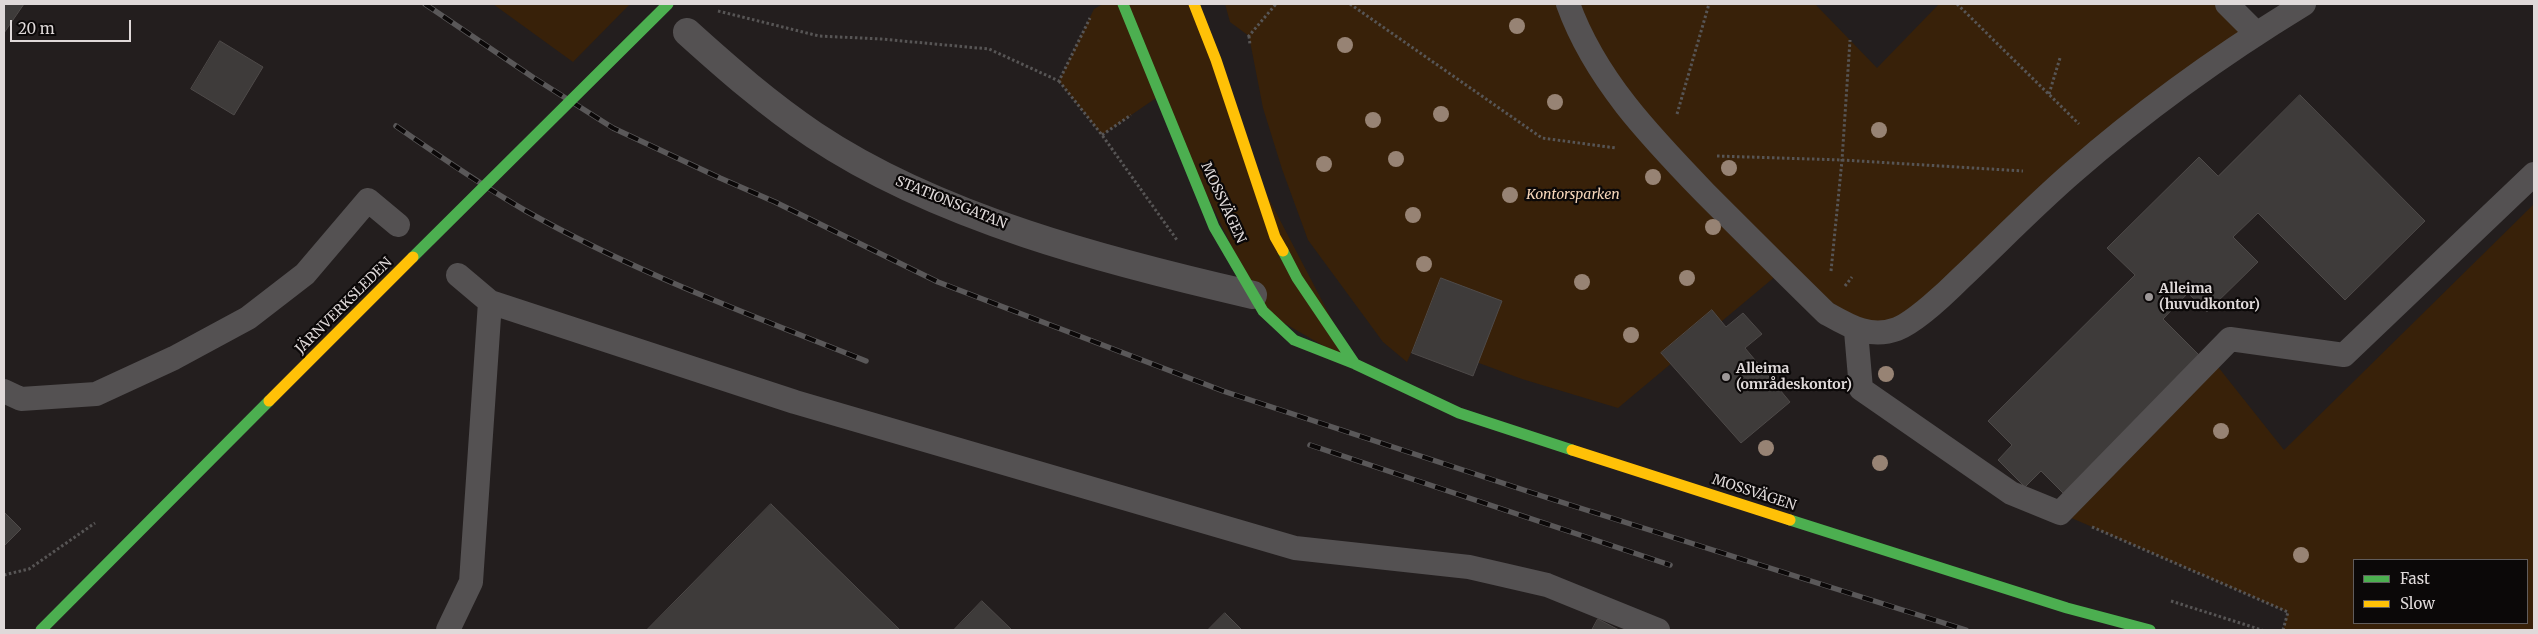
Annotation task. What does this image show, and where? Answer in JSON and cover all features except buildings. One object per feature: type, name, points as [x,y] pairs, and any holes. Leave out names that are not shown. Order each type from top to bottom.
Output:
[{"type":"street","name":"JÄRNVERKSLEDEN","points":[[41,630],[668,4]]},
{"type":"street","name":"MOSSVÄGEN","points":[[1123,4],[1214,226],[1263,311],[1294,340],[1355,364],[1459,413],[1870,546],[2068,608],[2150,630]]},
{"type":"street","points":[[1194,4],[1216,60],[1275,237],[1297,278],[1355,364]]},
{"type":"street","name":"STATIONSGATAN","points":[[687,32],[760,97],[815,136],[895,182],[1024,233],[1253,295]]},
{"type":"lane","points":[[1568,4],[1576,27],[1619,100],[1667,154],[1826,313],[1856,331],[1876,332],[1897,329],[1938,300],[2071,173],[2160,100],[2256,33],[2304,4]]},
{"type":"lane","points":[[2227,4],[2256,33]]},
{"type":"lane","points":[[1856,331],[1861,389],[2010,493],[2060,513],[2230,339],[2344,355],[2534,174]]},
{"type":"lane","points":[[4,391],[21,399],[96,394],[174,358],[248,318],[305,274],[368,200],[398,225]]},
{"type":"lane","points":[[458,275],[490,302],[795,402],[1295,548],[1486,571],[1547,585],[1658,630]]},
{"type":"lane","points":[[448,630],[471,582],[490,302]]},
{"type":"path","points":[[1667,154],[1709,4]]},
{"type":"path","points":[[1957,4],[2102,148]]},
{"type":"path","points":[[715,10],[819,36],[882,39],[989,49],[1059,81],[1102,135]]},
{"type":"path","points":[[1059,81],[1090,17]]},
{"type":"path","points":[[1249,36],[1252,54]]},
{"type":"path","points":[[1826,313],[1842,160],[1850,40]]},
{"type":"path","points":[[2049,94],[2060,58]]},
{"type":"path","points":[[2060,513],[2288,612],[2283,630]]},
{"type":"path","points":[[2168,600],[2262,630]]},
{"type":"green space","points":[[493,4],[630,4],[573,62]]},
{"type":"green space","points":[[1103,4],[1194,4],[1245,153],[1355,364],[1263,311],[1159,96],[1102,135],[1059,81],[1094,9]]},
{"type":"green space","name":"Kontorsparken","points":[[1225,4],[1815,4],[1877,68],[1939,4],[2227,4],[2256,33],[1938,300],[1876,332],[1783,270],[1618,408],[1522,379],[1417,340],[1407,362],[1383,342],[1308,240],[1282,169],[1263,108],[1249,36],[1230,22]]},
{"type":"green space","points":[[2534,204],[2534,630],[2283,630],[2288,612],[2060,513],[2211,358],[2284,450]]},
{"type":"railway","points":[[425,4],[534,78],[613,128],[775,202],[938,282],[1223,391],[1542,496],[1966,630]]},
{"type":"railway","points":[[396,126],[493,191],[567,233],[693,292],[866,361]]},
{"type":"railway","points":[[1310,445],[1670,565]]},
{"type":"traffic: fast","points":[[413,257],[668,4]]},
{"type":"traffic: fast","points":[[1123,4],[1214,227],[1263,311],[1294,340],[1355,364],[1459,413],[1572,450]]},
{"type":"traffic: fast","points":[[1283,251],[1297,278],[1355,364]]},
{"type":"traffic: fast","points":[[41,630],[269,401]]},
{"type":"traffic: fast","points":[[1790,520],[2067,608],[2150,630]]},
{"type":"traffic: slow","points":[[1194,4],[1216,60],[1275,237],[1283,251]]},
{"type":"traffic: slow","points":[[269,401],[413,257]]},
{"type":"traffic: slow","points":[[1572,450],[1790,520]]},
{"type":"place","name":"Alleima (huvudkontor)","points":[[2149,297]]},
{"type":"place","name":"Alleima (områdeskontor)","points":[[1726,377]]}]
